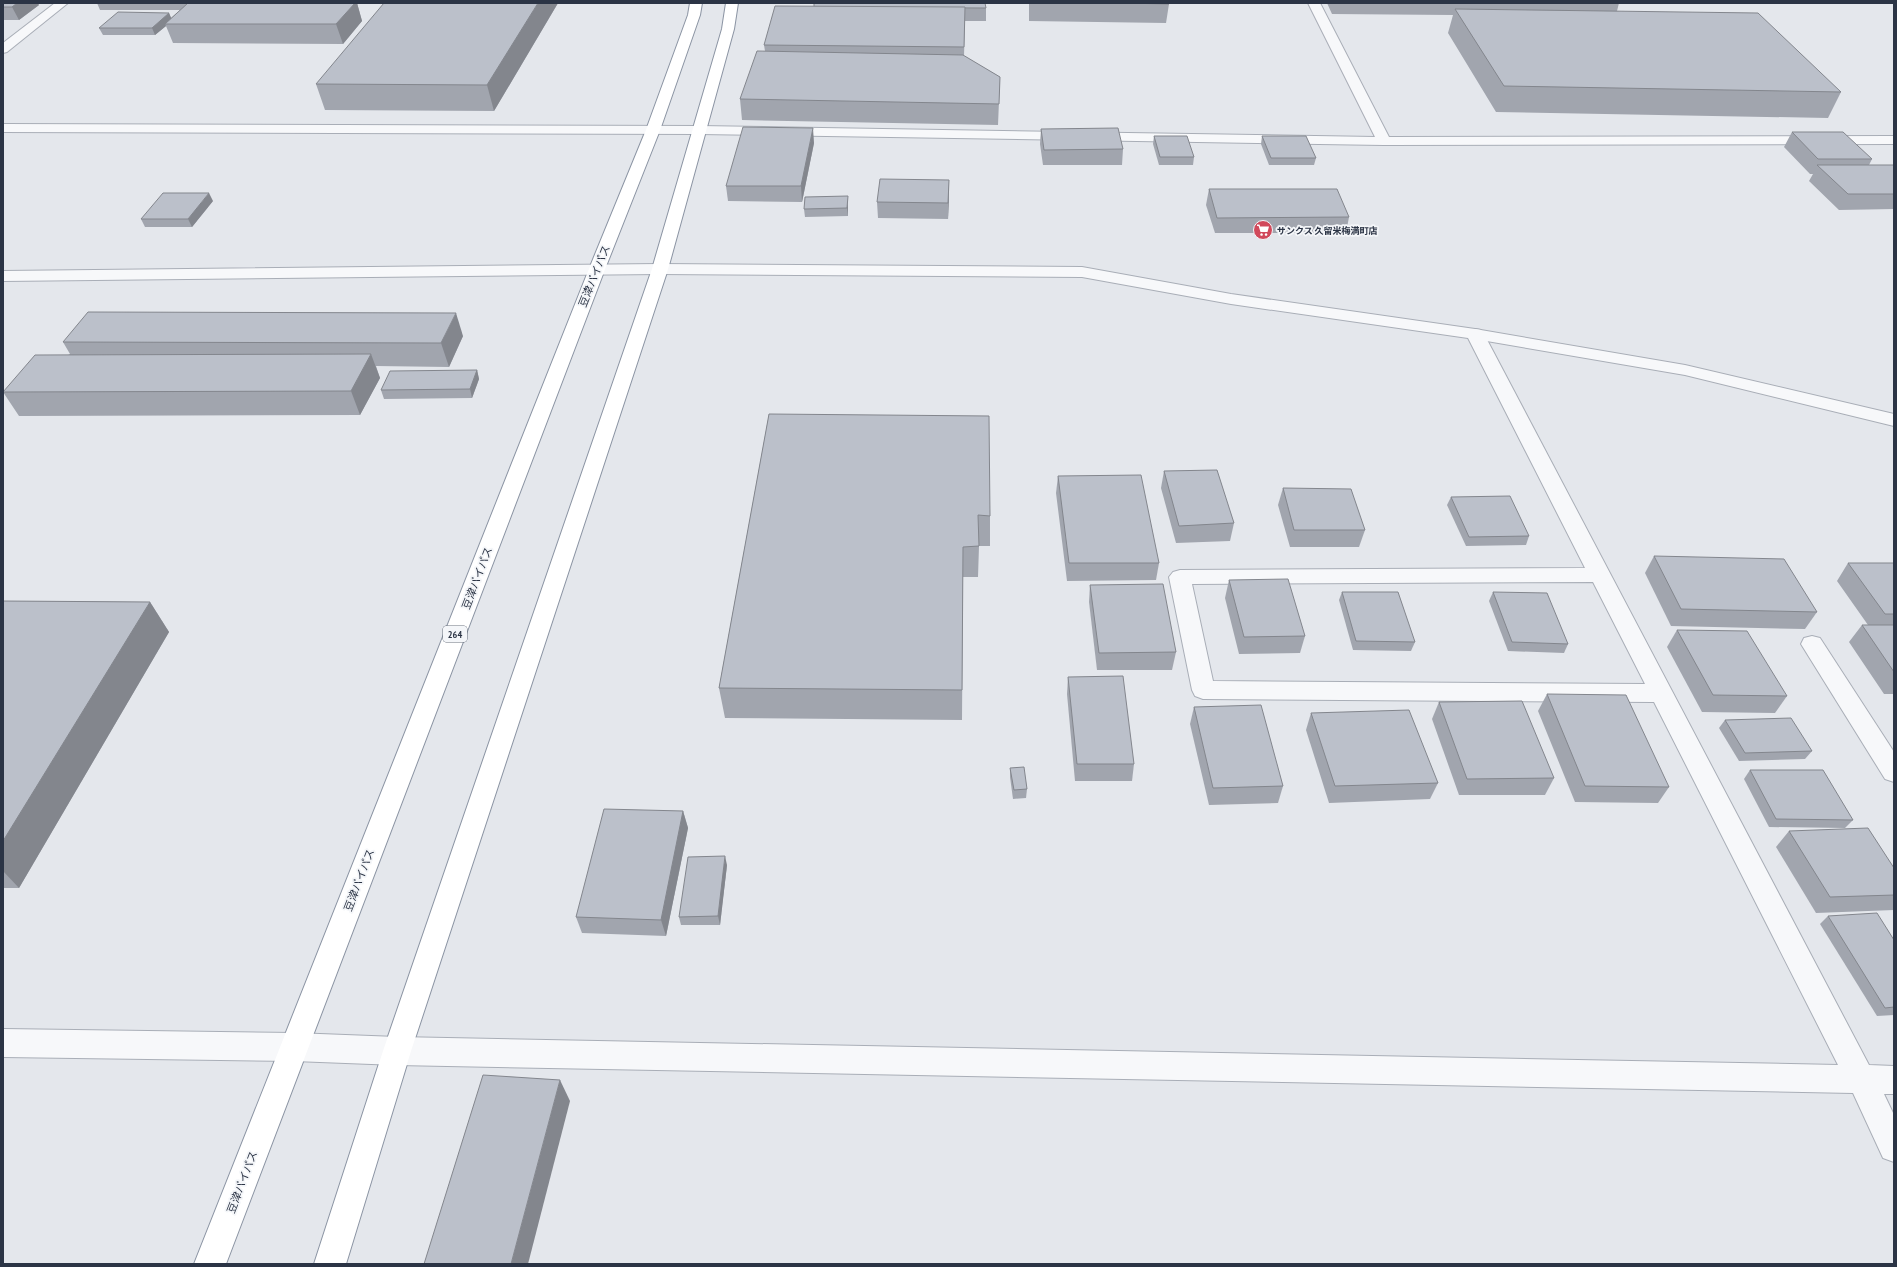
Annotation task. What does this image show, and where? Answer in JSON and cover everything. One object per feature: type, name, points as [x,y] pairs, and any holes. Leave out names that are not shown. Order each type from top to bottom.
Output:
[{"type":"highway","name":"豆津バイパス","points":[[210,1264],[597,269],[653,130],[694,14],[696,3]]},
{"type":"highway","points":[[330,1264],[397,1051],[660,269],[728,29],[732,3]]},
{"type":"street","points":[[3,49],[62,3]]},
{"type":"street","points":[[1314,3],[1384,142]]},
{"type":"street","points":[[3,128],[700,130],[1384,142],[1894,140]]},
{"type":"street","points":[[3,276],[597,269],[1082,272],[1230,299],[1475,334],[1685,370],[1894,420]]},
{"type":"street","points":[[1475,334],[1861,1080],[1894,1147]]},
{"type":"street","points":[[1600,575],[1180,577],[1203,690],[1661,693]]},
{"type":"street","points":[[1812,644],[1894,772]]},
{"type":"street","points":[[3,1043],[294,1047],[397,1051],[1894,1080]]},
{"type":"building","points":[[3,3],[17,3],[12,7],[3,7]]},
{"type":"building","points":[[188,3],[355,3],[336,24],[165,24]]},
{"type":"building","points":[[384,3],[538,3],[487,85],[316,84]]},
{"type":"building","points":[[814,3],[985,3],[986,8],[814,7]]},
{"type":"building","points":[[1123,3],[1169,3],[1169,4]]},
{"type":"building","points":[[775,6],[965,7],[964,47],[764,45]]},
{"type":"building","points":[[1455,9],[1758,13],[1841,92],[1504,86]]},
{"type":"building","points":[[118,12],[169,13],[152,28],[99,28]]},
{"type":"building","points":[[757,51],[963,55],[1000,77],[999,104],[740,99]]},
{"type":"building","points":[[743,127],[813,128],[801,186],[726,186]]},
{"type":"building","points":[[1118,128],[1123,149],[1044,150],[1041,129]]},
{"type":"building","points":[[1792,132],[1843,132],[1872,159],[1818,159]]},
{"type":"building","points":[[1154,136],[1187,136],[1194,157],[1160,157]]},
{"type":"building","points":[[1262,136],[1306,136],[1316,158],[1271,158]]},
{"type":"building","points":[[1817,165],[1894,165],[1894,194],[1848,194]]},
{"type":"building","points":[[880,179],[949,180],[948,203],[877,202]]},
{"type":"building","points":[[1209,189],[1337,189],[1349,217],[1217,218]]},
{"type":"building","points":[[163,193],[209,193],[188,219],[141,219]]},
{"type":"building","points":[[848,196],[847,208],[804,209],[805,197]]},
{"type":"building","points":[[88,312],[456,313],[441,343],[63,342]]},
{"type":"building","points":[[371,354],[351,391],[3,392],[35,355]]},
{"type":"building","points":[[477,370],[470,389],[381,390],[390,371]]},
{"type":"building","points":[[769,414],[989,416],[990,516],[978,515],[979,546],[963,547],[962,690],[719,688]]},
{"type":"building","points":[[1217,470],[1234,523],[1179,526],[1164,471]]},
{"type":"building","points":[[1141,475],[1159,563],[1069,563],[1058,476]]},
{"type":"building","points":[[1283,488],[1351,489],[1365,530],[1294,530]]},
{"type":"building","points":[[1510,496],[1529,536],[1469,537],[1451,497]]},
{"type":"building","points":[[1654,556],[1784,559],[1817,612],[1681,609]]},
{"type":"building","points":[[1848,563],[1894,563],[1894,614],[1885,614]]},
{"type":"building","points":[[1288,579],[1305,636],[1244,637],[1229,580]]},
{"type":"building","points":[[1163,584],[1176,652],[1099,653],[1090,585]]},
{"type":"building","points":[[1342,592],[1398,592],[1415,642],[1356,641]]},
{"type":"building","points":[[1493,592],[1547,593],[1568,644],[1512,642]]},
{"type":"building","points":[[3,601],[150,602],[3,841]]},
{"type":"building","points":[[1862,625],[1894,625],[1894,672]]},
{"type":"building","points":[[1677,630],[1747,631],[1787,696],[1713,695]]},
{"type":"building","points":[[1123,676],[1134,764],[1077,764],[1068,677]]},
{"type":"building","points":[[1547,694],[1626,695],[1669,787],[1585,786]]},
{"type":"building","points":[[1522,701],[1554,778],[1467,779],[1439,702]]},
{"type":"building","points":[[1261,705],[1283,786],[1213,788],[1194,707]]},
{"type":"building","points":[[1409,710],[1438,783],[1335,786],[1311,713]]},
{"type":"building","points":[[1791,718],[1812,751],[1745,753],[1725,720]]},
{"type":"building","points":[[1024,767],[1027,789],[1014,790],[1010,768]]},
{"type":"building","points":[[1750,770],[1823,770],[1853,820],[1776,819]]},
{"type":"building","points":[[604,809],[683,811],[661,920],[576,917]]},
{"type":"building","points":[[1868,828],[1894,868],[1894,895],[1830,897],[1789,831]]},
{"type":"building","points":[[725,856],[718,916],[679,917],[688,857]]},
{"type":"building","points":[[1877,913],[1894,940],[1894,1007],[1885,1008],[1828,916]]},
{"type":"building","points":[[483,1075],[560,1080],[511,1264],[424,1264]]},
{"type":"place","name":"サンクス 久留米梅満町店","points":[[1263,230]]}]
